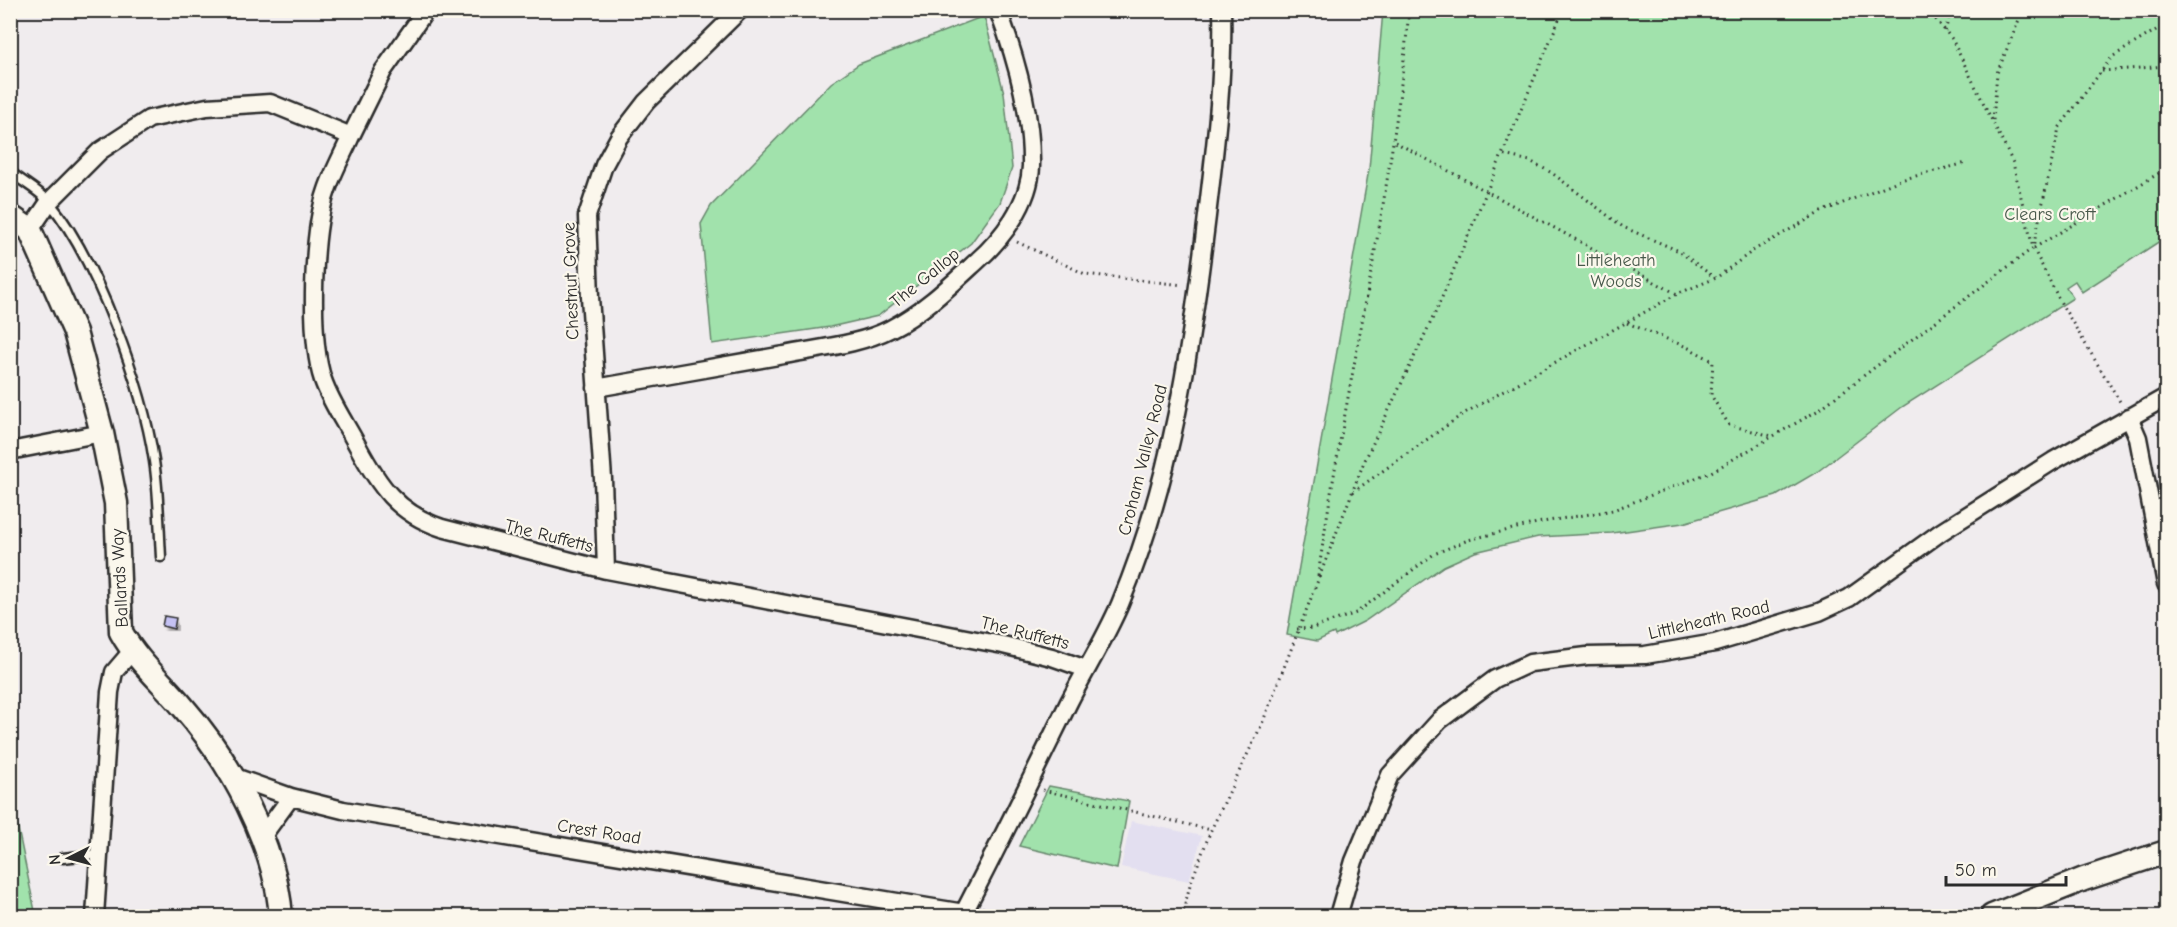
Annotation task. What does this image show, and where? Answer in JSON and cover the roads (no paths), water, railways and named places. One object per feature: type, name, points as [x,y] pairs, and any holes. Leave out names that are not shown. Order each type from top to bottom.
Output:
[{"type":"street","name":"The Ruffetts","points":[[426,10],[383,71],[326,191],[315,267],[316,342],[323,380],[369,467],[402,509],[421,521],[606,570],[1003,645],[1052,657],[1086,669]]},
{"type":"street","name":"Chestnut Grove","points":[[606,570],[603,479],[587,216],[594,190],[620,137],[646,102],[740,10]]},
{"type":"street","name":"The Gallop","points":[[596,388],[838,345],[887,330],[908,320],[986,253],[1001,236],[1027,190],[1031,167],[1027,116],[1008,36],[998,10]]},
{"type":"street","name":"Croham Valley Road","points":[[963,915],[1119,606],[1145,539],[1162,481],[1181,394],[1199,287],[1218,124],[1223,58],[1222,10]]},
{"type":"street","points":[[10,216],[30,230],[49,202],[100,151],[149,119],[207,107],[270,103],[351,136]]},
{"type":"street","name":"Ballards Way","points":[[30,230],[75,332],[102,433],[116,503],[121,632],[132,651],[185,709],[232,776],[253,815],[279,887],[281,916]]},
{"type":"street","name":"Littleheath Road","points":[[1338,916],[1354,861],[1390,776],[1440,720],[1495,678],[1530,663],[1587,656],[1645,655],[1715,642],[1819,612],[1849,598],[1941,532],[2129,417],[2166,397]]},
{"type":"street","points":[[2129,417],[2138,438],[2166,584]]},
{"type":"street","points":[[10,451],[102,433]]},
{"type":"street","points":[[95,916],[110,692],[114,672],[132,651]]},
{"type":"street","name":"Crest Road","points":[[232,776],[291,797],[343,810],[963,915]]},
{"type":"street","points":[[261,838],[291,797]]},
{"type":"street","points":[[1992,916],[2084,879],[2166,852]]},
{"type":"lane","points":[[10,172],[49,202],[72,237],[105,302],[136,383],[154,461],[161,557]]},
{"type":"lane","points":[[63,858],[98,854]]},
{"type":"park label","name":"Clears Croft","points":[[2050,214]]},
{"type":"park label","name":"Littleheath Woods","points":[[1616,270]]}]
